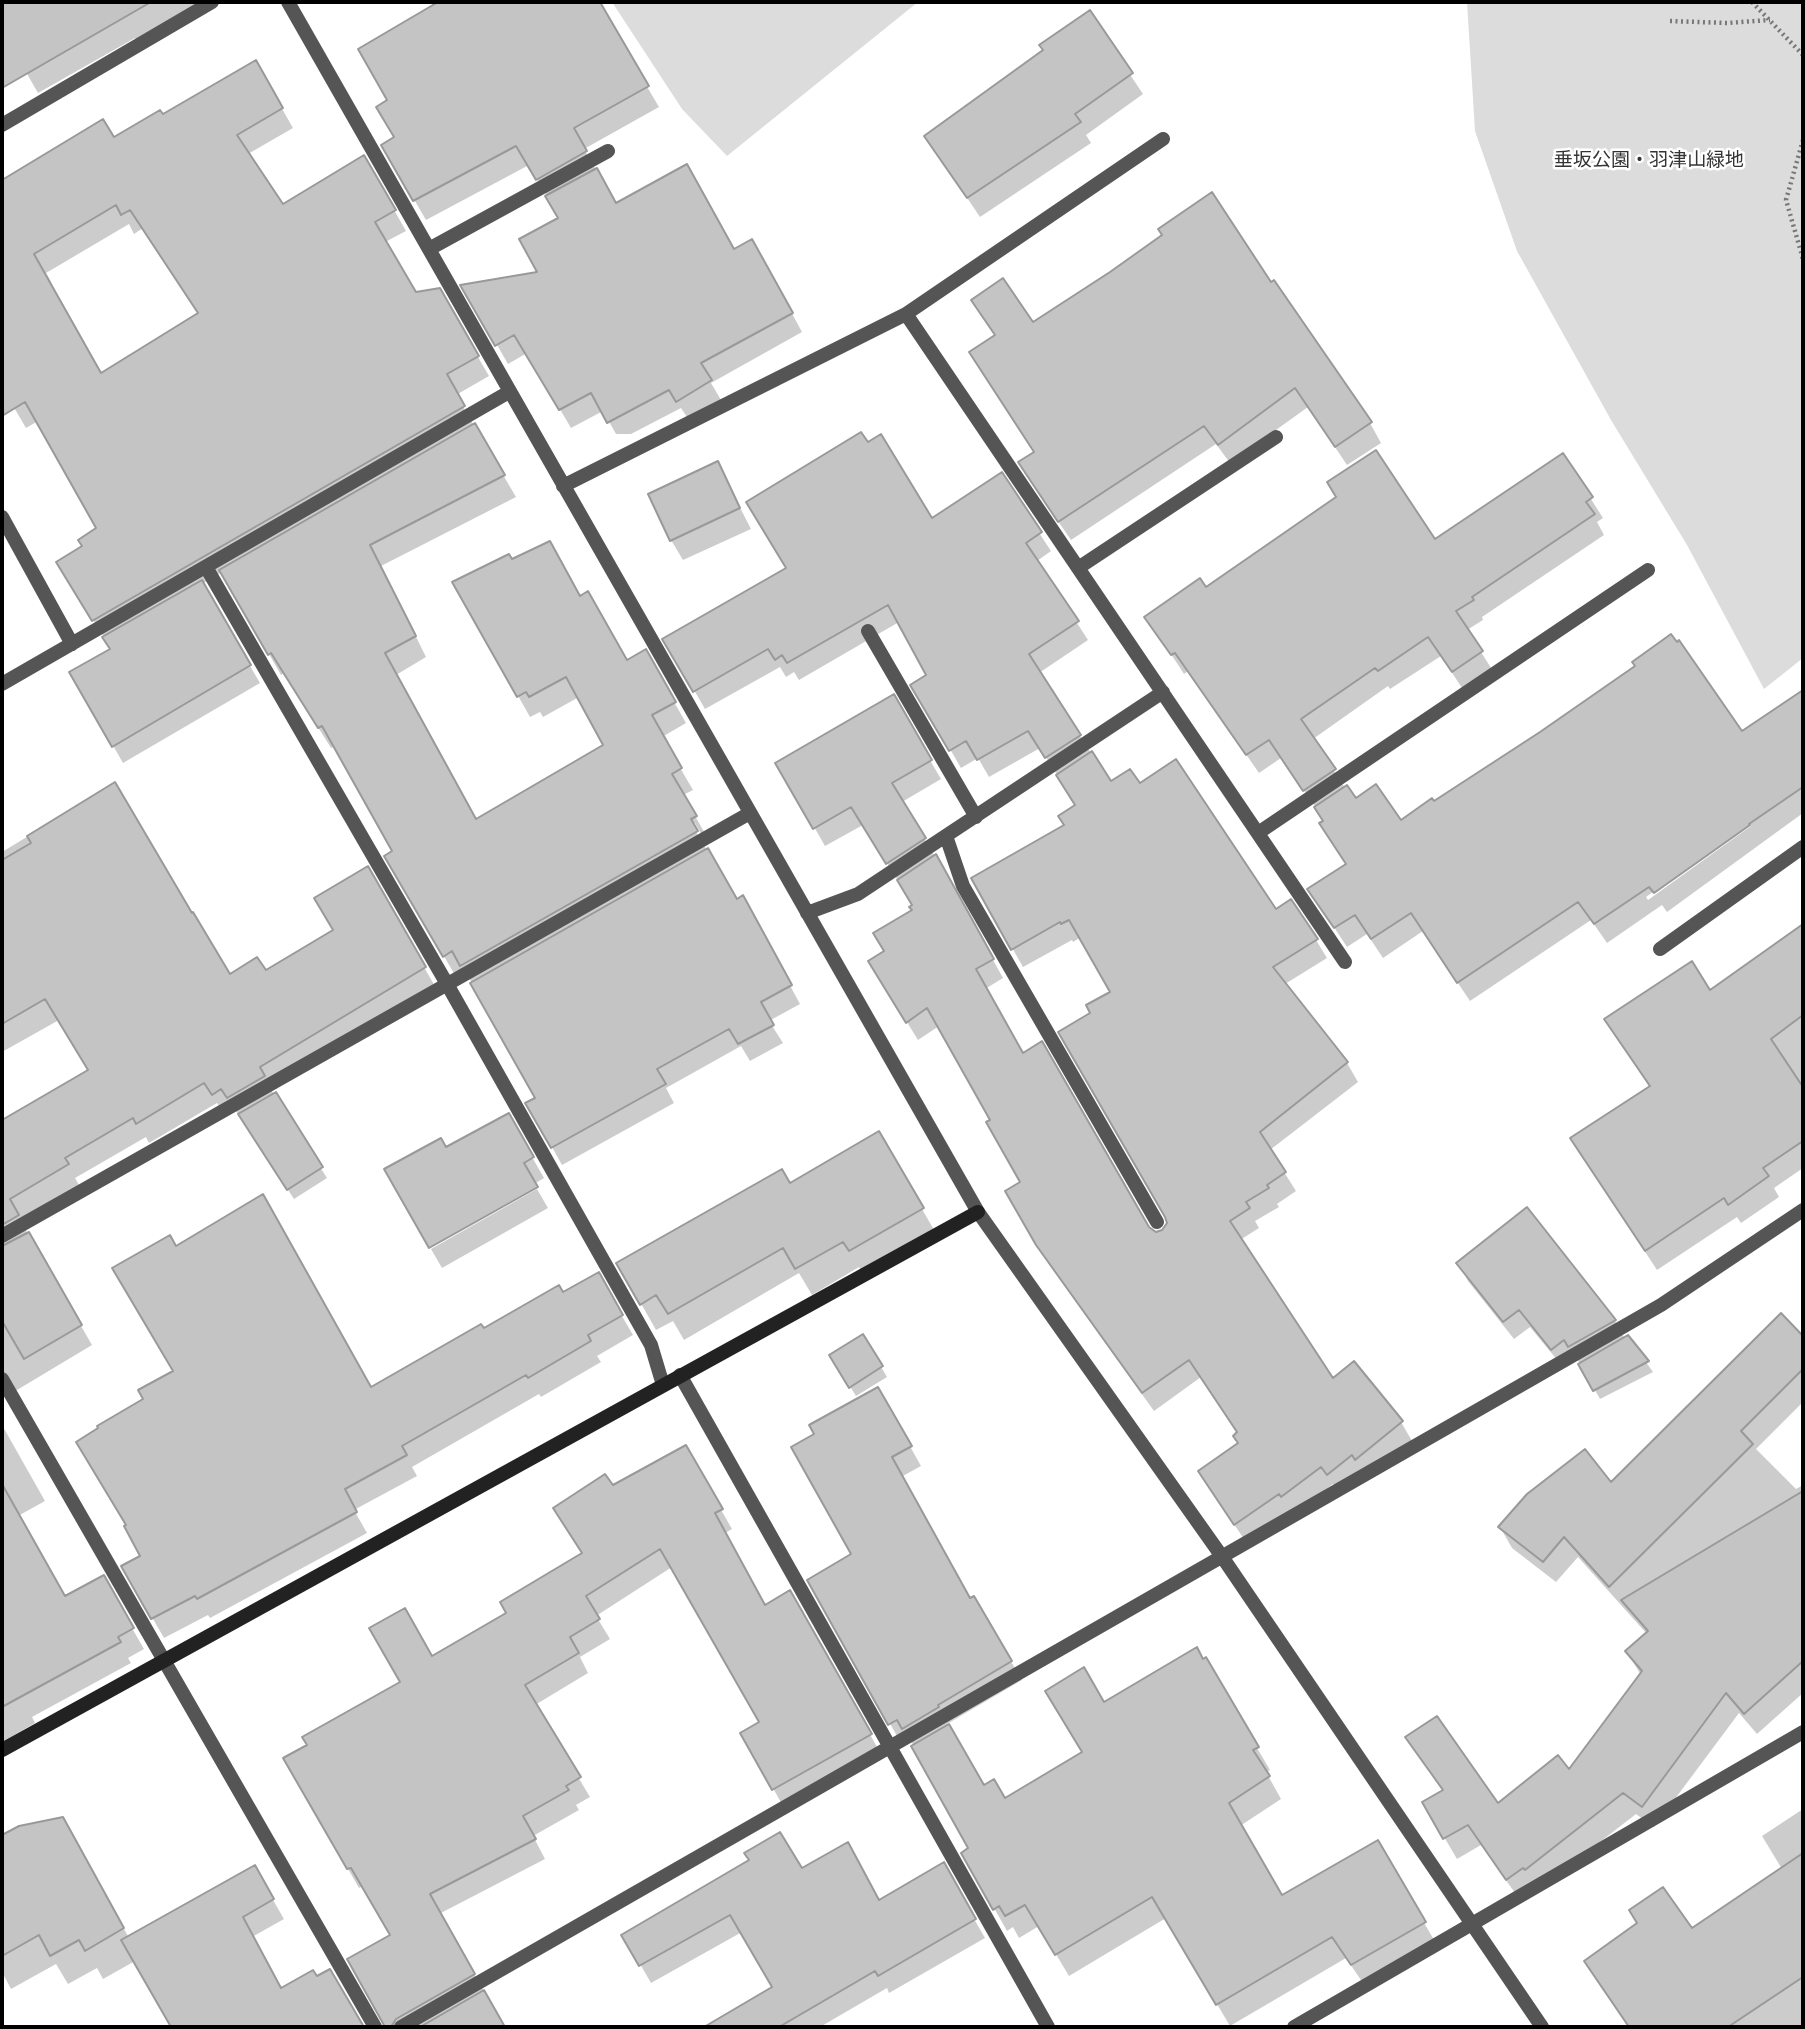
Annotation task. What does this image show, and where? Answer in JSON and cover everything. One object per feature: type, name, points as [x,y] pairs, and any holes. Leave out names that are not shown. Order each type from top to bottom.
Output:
[{"type":"street","points":[[2,125],[212,2]]},
{"type":"street","points":[[288,2],[978,1212],[1223,1558],[1542,2027]]},
{"type":"street","points":[[563,486],[906,314],[1163,139]]},
{"type":"street","points":[[429,249],[608,151]]},
{"type":"street","points":[[906,314],[1345,962]]},
{"type":"street","points":[[2,684],[509,392]]},
{"type":"street","points":[[1078,568],[1276,437]]},
{"type":"street","points":[[2,517],[72,644]]},
{"type":"street","points":[[206,567],[447,984],[651,1345],[663,1385]]},
{"type":"street","points":[[1258,833],[1648,570]]},
{"type":"street","points":[[868,631],[976,817]]},
{"type":"street","points":[[807,913],[858,894],[1163,692]]},
{"type":"street","points":[[2,1236],[750,813]]},
{"type":"street","points":[[946,836],[963,886],[1157,1222]]},
{"type":"street","points":[[1660,949],[1803,847]]},
{"type":"street","points":[[401,2027],[1661,1305],[1803,1210]]},
{"type":"street","points":[[2,1750],[978,1212]]},
{"type":"street","points":[[680,1375],[1048,2027]]},
{"type":"street","points":[[2,1379],[375,2027]]},
{"type":"street","points":[[1294,2027],[1803,1732]]},
{"type":"path","points":[[1752,2],[1803,55]]},
{"type":"path","points":[[1670,20],[1727,23],[1770,20]]},
{"type":"path","points":[[1803,140],[1786,200],[1803,259]]},
{"type":"green space","points":[[612,2],[918,2],[727,156],[682,109]]},
{"type":"green space","name":"垂坂公園・羽津山緑地","points":[[1467,2],[1803,2],[1803,658],[1764,689],[1687,545],[1611,420],[1517,251],[1475,131]]},
{"type":"building","points":[[2,2],[151,2],[2,88]]},
{"type":"building","points":[[438,2],[600,2],[649,86],[574,128],[587,151],[536,180],[516,146],[413,201],[381,145],[394,137],[376,107],[387,100],[358,49]]},
{"type":"building","points":[[1090,10],[1133,73],[1075,114],[1081,122],[967,198],[924,136],[1043,50],[1039,45]]},
{"type":"building","points":[[256,60],[283,108],[237,135],[283,204],[364,155],[396,210],[375,222],[416,292],[440,288],[479,356],[447,374],[465,406],[92,621],[56,562],[82,546],[78,540],[96,528],[25,402],[2,416],[2,180],[103,119],[114,137],[160,110],[163,114]],"holes":[[[116,205],[121,215],[130,210],[198,313],[101,373],[34,254]]]},
{"type":"building","points":[[687,164],[734,249],[752,239],[793,313],[701,363],[712,380],[676,402],[669,390],[607,423],[591,393],[559,410],[514,335],[495,346],[460,285],[537,272],[519,239],[558,218],[545,196],[597,168],[616,203]]},
{"type":"building","points":[[1212,192],[1271,282],[1274,280],[1372,422],[1335,447],[1295,388],[1218,445],[1204,426],[1058,522],[1018,462],[1034,452],[969,352],[995,335],[971,300],[1003,278],[1033,322],[1162,235],[1158,229]]},
{"type":"building","points":[[475,423],[505,475],[370,545],[416,636],[385,653],[476,819],[603,745],[566,677],[529,697],[526,692],[517,697],[452,582],[509,554],[512,559],[550,541],[580,596],[588,591],[627,660],[646,649],[676,702],[652,715],[682,768],[672,774],[697,816],[691,819],[698,831],[460,966],[452,951],[443,957],[384,856],[392,851],[322,726],[318,728],[271,653],[268,655],[219,570]]},
{"type":"building","points":[[861,432],[868,442],[881,434],[932,518],[1002,472],[1042,532],[1026,543],[1079,621],[1029,654],[1081,735],[1045,758],[1028,731],[977,760],[966,741],[949,751],[910,685],[926,675],[888,605],[787,663],[782,655],[775,660],[768,649],[693,692],[662,639],[786,568],[746,502]]},
{"type":"building","points":[[1376,450],[1435,539],[1563,453],[1593,497],[1586,502],[1595,514],[1472,597],[1474,600],[1456,611],[1483,651],[1452,672],[1428,637],[1378,671],[1375,668],[1301,719],[1336,769],[1303,791],[1269,740],[1246,755],[1175,653],[1171,655],[1144,617],[1200,578],[1206,587],[1336,497],[1327,482]]},
{"type":"building","points":[[718,461],[740,508],[670,541],[648,494]]},
{"type":"building","points":[[202,580],[251,665],[112,747],[69,672],[110,649],[102,637]]},
{"type":"building","points":[[1671,634],[1677,642],[1679,640],[1742,731],[1803,690],[1803,787],[1654,893],[1649,887],[1594,924],[1578,902],[1457,983],[1411,913],[1371,939],[1355,915],[1334,928],[1307,889],[1346,864],[1319,823],[1323,821],[1314,807],[1347,785],[1356,798],[1376,784],[1401,820],[1540,732],[1635,666],[1632,662]]},
{"type":"building","points":[[894,694],[932,760],[892,783],[926,838],[886,864],[851,807],[813,829],[775,763]]},
{"type":"building","points":[[1092,751],[1111,781],[1130,769],[1140,783],[1176,759],[1276,909],[1291,899],[1318,939],[1273,967],[1348,1062],[1260,1132],[1286,1172],[1267,1185],[1269,1188],[1246,1202],[1250,1208],[1230,1221],[1333,1378],[1354,1361],[1403,1421],[1355,1460],[1352,1455],[1327,1475],[1321,1467],[1281,1497],[1279,1494],[1234,1525],[1198,1471],[1238,1443],[1233,1436],[1237,1432],[1189,1360],[1142,1393],[1036,1245],[1005,1191],[1020,1182],[986,1122],[990,1120],[927,1008],[906,1023],[868,961],[884,951],[873,933],[912,910],[909,907],[912,905],[897,880],[936,854],[994,959],[976,969],[1023,1053],[1042,1041],[1149,1227],[1156,1232],[1162,1230],[1167,1223],[1165,1217],[1058,1032],[1090,1013],[1086,1005],[1110,992],[1069,920],[1061,924],[1060,922],[1011,950],[971,878],[1064,825],[1058,816],[1075,805],[1056,775]]},
{"type":"building","points":[[115,782],[230,974],[257,957],[266,970],[333,930],[314,898],[368,866],[426,967],[260,1067],[265,1076],[227,1098],[221,1089],[212,1095],[204,1083],[136,1124],[133,1118],[65,1158],[69,1164],[10,1199],[19,1215],[2,1225],[2,1120],[88,1070],[45,999],[2,1024],[2,860],[31,843],[27,836]]},
{"type":"building","points":[[708,848],[737,899],[743,895],[792,985],[761,1002],[774,1025],[738,1044],[729,1029],[657,1069],[666,1084],[551,1148],[525,1103],[535,1098],[470,983]]},
{"type":"building","points":[[1803,924],[1803,1015],[1771,1039],[1803,1087],[1803,1141],[1763,1168],[1769,1176],[1728,1205],[1724,1198],[1645,1251],[1570,1138],[1650,1086],[1604,1019],[1692,961],[1710,990]]},
{"type":"building","points":[[276,1092],[323,1167],[287,1190],[238,1114]]},
{"type":"building","points":[[509,1113],[534,1157],[524,1163],[538,1187],[429,1248],[384,1169],[441,1138],[446,1147]]},
{"type":"building","points":[[879,1131],[924,1208],[849,1251],[843,1242],[795,1269],[783,1248],[668,1314],[656,1295],[640,1305],[616,1263],[782,1169],[790,1183]]},
{"type":"building","points":[[263,1194],[371,1387],[481,1324],[484,1328],[559,1285],[563,1292],[599,1272],[623,1315],[588,1335],[591,1341],[402,1446],[407,1455],[345,1489],[357,1512],[197,1599],[195,1596],[151,1619],[121,1566],[140,1556],[124,1526],[126,1525],[76,1442],[98,1428],[97,1426],[143,1399],[138,1390],[173,1371],[112,1268],[170,1235],[176,1246]]},
{"type":"building","points":[[1527,1207],[1616,1320],[1568,1347],[1564,1340],[1551,1350],[1519,1310],[1503,1322],[1456,1263]]},
{"type":"building","points":[[29,1232],[82,1325],[24,1359],[2,1321],[2,1246]]},
{"type":"building","points":[[1781,1313],[1803,1336],[1803,1369],[1741,1431],[1753,1444],[1609,1587],[1564,1537],[1543,1562],[1498,1527],[1527,1494],[1585,1449],[1611,1482]]},
{"type":"building","points":[[863,1334],[883,1366],[849,1388],[829,1355]]},
{"type":"building","points":[[1628,1335],[1649,1361],[1593,1391],[1578,1364]]},
{"type":"building","points":[[878,1387],[912,1446],[892,1457],[970,1598],[974,1596],[1012,1661],[902,1729],[897,1720],[888,1725],[807,1580],[851,1554],[791,1447],[814,1434],[809,1425]]},
{"type":"building","points":[[686,1445],[723,1509],[715,1513],[765,1605],[790,1590],[872,1734],[772,1790],[740,1733],[759,1722],[660,1549],[586,1596],[600,1619],[570,1637],[579,1653],[525,1685],[581,1777],[566,1786],[569,1790],[523,1816],[536,1839],[430,1894],[475,1974],[396,2019],[391,2027],[385,2027],[347,1959],[390,1935],[351,1868],[347,1869],[283,1758],[307,1745],[302,1737],[400,1682],[369,1628],[405,1608],[432,1656],[506,1613],[500,1602],[582,1553],[553,1508],[605,1474],[613,1485]]},
{"type":"building","points":[[2,1484],[65,1596],[104,1575],[134,1628],[118,1637],[121,1642],[2,1707]]},
{"type":"building","points":[[1803,1491],[1803,1661],[1744,1714],[1726,1693],[1642,1807],[1623,1793],[1525,1870],[1523,1868],[1506,1880],[1468,1825],[1443,1839],[1422,1802],[1443,1790],[1405,1737],[1437,1716],[1498,1803],[1558,1755],[1569,1769],[1642,1671],[1625,1651],[1648,1631],[1621,1600]]},
{"type":"building","points":[[1197,1647],[1203,1659],[1206,1657],[1259,1747],[1253,1750],[1270,1776],[1229,1803],[1282,1895],[1378,1840],[1426,1922],[1351,1965],[1332,1937],[1216,2005],[1152,1897],[1055,1955],[1025,1905],[1005,1916],[999,1906],[993,1910],[961,1853],[968,1848],[911,1746],[949,1724],[984,1785],[994,1779],[1005,1798],[1082,1752],[1045,1691],[1084,1667],[1104,1702]]},
{"type":"building","points":[[63,1817],[124,1928],[85,1951],[79,1940],[50,1956],[39,1935],[2,1956],[2,1835],[19,1826]]},
{"type":"building","points":[[780,1832],[802,1868],[848,1842],[879,1900],[944,1862],[976,1919],[878,1976],[875,1971],[779,2027],[704,2027],[772,1987],[730,1915],[639,1966],[621,1935],[749,1860],[744,1853]]},
{"type":"building","points":[[1803,1853],[1803,1977],[1728,2027],[1629,2027],[1584,1961],[1637,1923],[1629,1910],[1663,1887],[1692,1928]]},
{"type":"building","points":[[255,1865],[274,1899],[243,1917],[281,1988],[313,1970],[317,1976],[330,1969],[364,2027],[171,2027],[121,1940]]},
{"type":"building","points":[[484,1990],[505,2027],[420,2027]]}]
